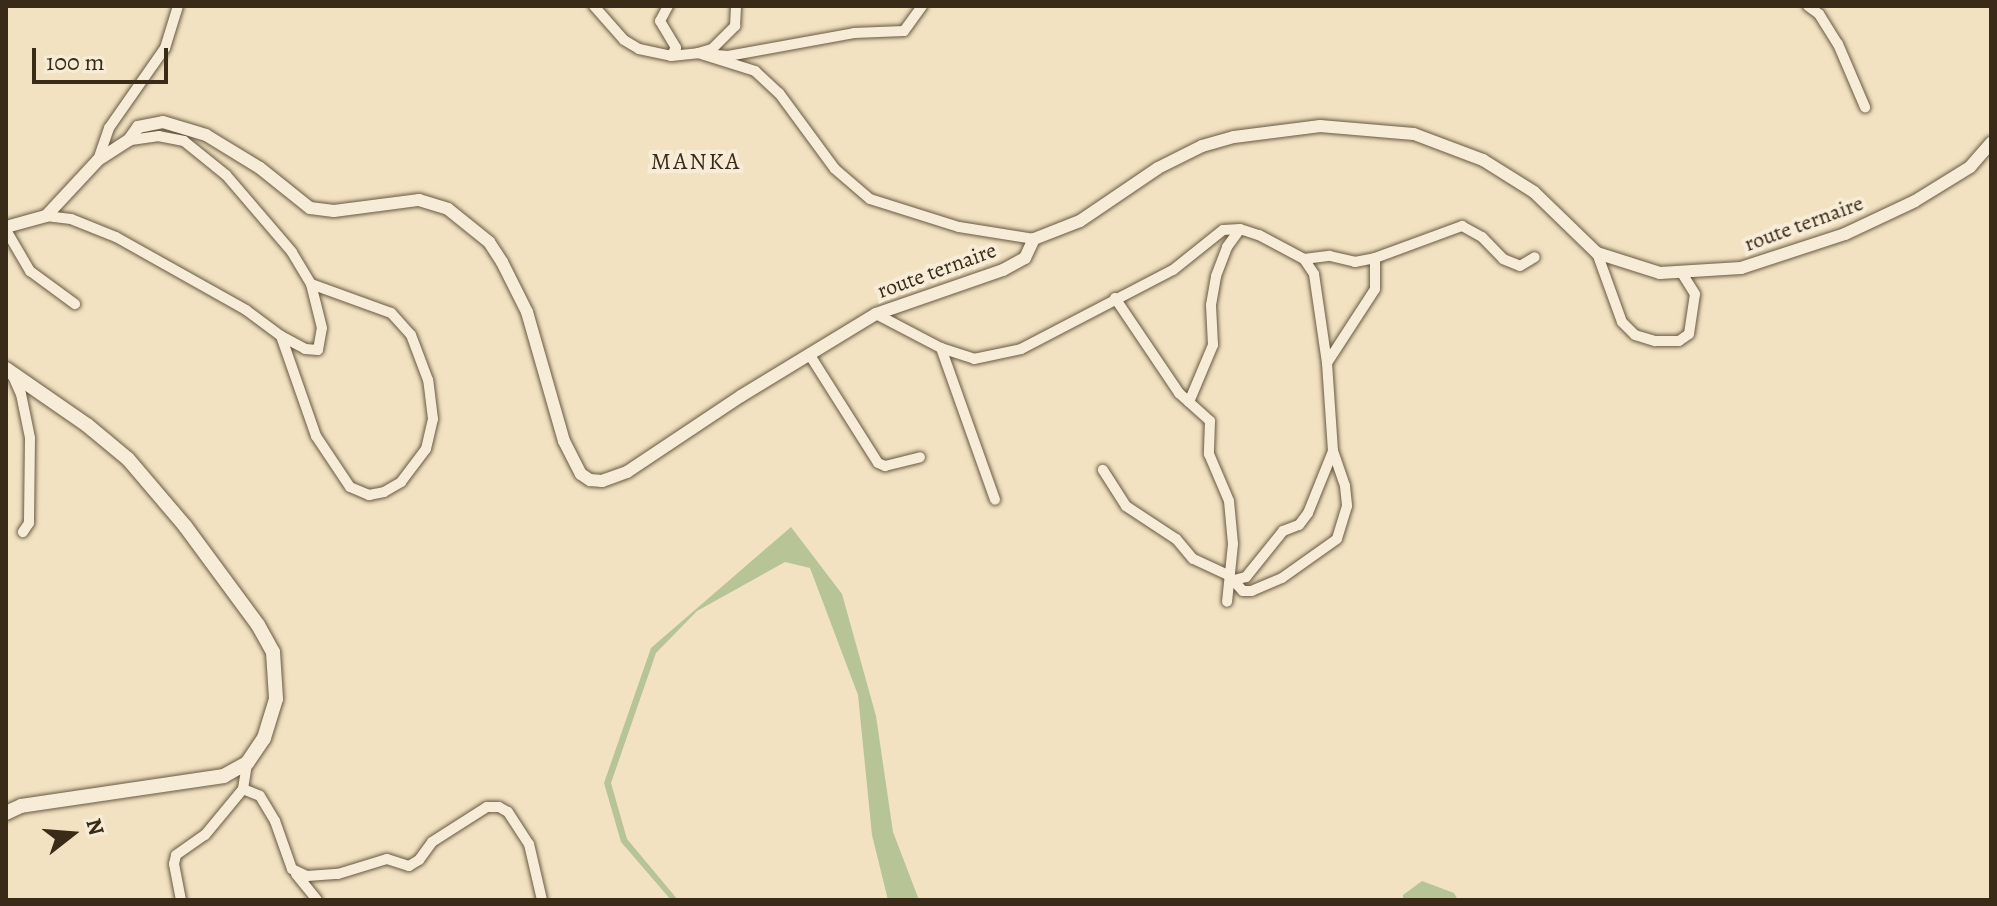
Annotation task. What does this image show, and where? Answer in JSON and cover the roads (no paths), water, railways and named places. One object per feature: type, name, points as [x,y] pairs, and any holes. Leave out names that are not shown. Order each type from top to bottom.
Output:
[{"type":"main road","points":[[6,813],[21,806],[224,776],[247,763],[264,738],[276,699],[273,652],[258,625],[185,526],[128,459],[87,425],[8,370]]},
{"type":"street","points":[[98,160],[109,128],[165,48],[178,6]]},
{"type":"street","points":[[594,6],[624,40],[639,49],[671,56],[712,49],[735,26],[736,6]]},
{"type":"street","points":[[668,6],[660,21],[676,48],[671,56]]},
{"type":"street","points":[[698,53],[728,56],[854,33],[904,31],[922,6]]},
{"type":"street","points":[[1808,6],[1819,14],[1838,44],[1865,107]]},
{"type":"street","points":[[698,53],[755,71],[769,81],[835,169],[870,199],[959,227],[1034,239]]},
{"type":"street","name":"route ternaire","points":[[129,140],[138,127],[163,122],[206,135],[260,168],[310,208],[321,210],[419,200],[460,217],[489,242],[502,262],[527,312],[564,441],[581,474],[590,480],[602,481],[627,472],[741,396],[811,357],[876,314],[1003,270],[1025,258],[1034,239],[1080,221],[1158,168],[1202,146],[1234,137],[1320,126],[1414,134],[1483,160],[1534,192],[1597,253],[1637,269],[1682,273],[1766,263],[1845,234],[1915,201],[1948,181],[1970,167],[1991,143]]},
{"type":"street","points":[[46,216],[98,160],[129,140],[159,136],[184,141],[202,153],[292,252],[311,284],[320,310],[321,346],[312,351],[281,336],[246,310],[116,237],[71,219],[46,216],[6,229],[30,271],[75,304]]},
{"type":"street","points":[[1304,259],[1330,256],[1355,262],[1375,258],[1462,226],[1482,237],[1503,259],[1526,266],[1535,257]]},
{"type":"street","points":[[1189,402],[1213,345],[1211,305],[1216,276],[1227,247],[1240,229]]},
{"type":"street","points":[[876,314],[941,348],[974,359],[1021,349],[1173,270],[1223,230],[1240,229],[1304,259],[1314,274],[1327,363],[1333,451],[1345,486],[1347,506],[1337,539],[1282,578],[1252,591],[1243,591],[1231,578],[1193,559],[1176,539],[1126,506],[1103,470]]},
{"type":"street","points":[[1597,253],[1622,322],[1635,335],[1655,341],[1672,343],[1689,334],[1695,294],[1682,273]]},
{"type":"street","points":[[1327,363],[1375,289],[1375,258]]},
{"type":"street","points":[[281,336],[316,436],[350,487],[369,495],[401,482],[426,449],[433,419],[428,380],[411,335],[391,313],[311,284]]},
{"type":"street","points":[[1115,298],[1179,393],[1198,414],[1210,421],[1213,434],[1208,444],[1209,454],[1229,501],[1233,544],[1227,602]]},
{"type":"street","points":[[941,348],[995,500]]},
{"type":"street","points":[[811,357],[855,432],[881,466],[920,457]]},
{"type":"street","points":[[8,370],[21,394],[30,438],[29,523],[23,532]]},
{"type":"street","points":[[1231,578],[1250,572],[1283,531],[1299,525],[1308,513],[1333,451]]},
{"type":"street","points":[[181,900],[174,864],[176,855],[205,835],[243,789],[247,763]]},
{"type":"street","points":[[243,789],[260,796],[275,821],[292,869],[317,900]]},
{"type":"street","points":[[292,869],[321,877],[387,859],[409,866],[419,860],[432,842],[493,806],[508,812],[529,844],[542,900]]},
{"type":"district","name":"MANKA","points":[[696,162]]}]
